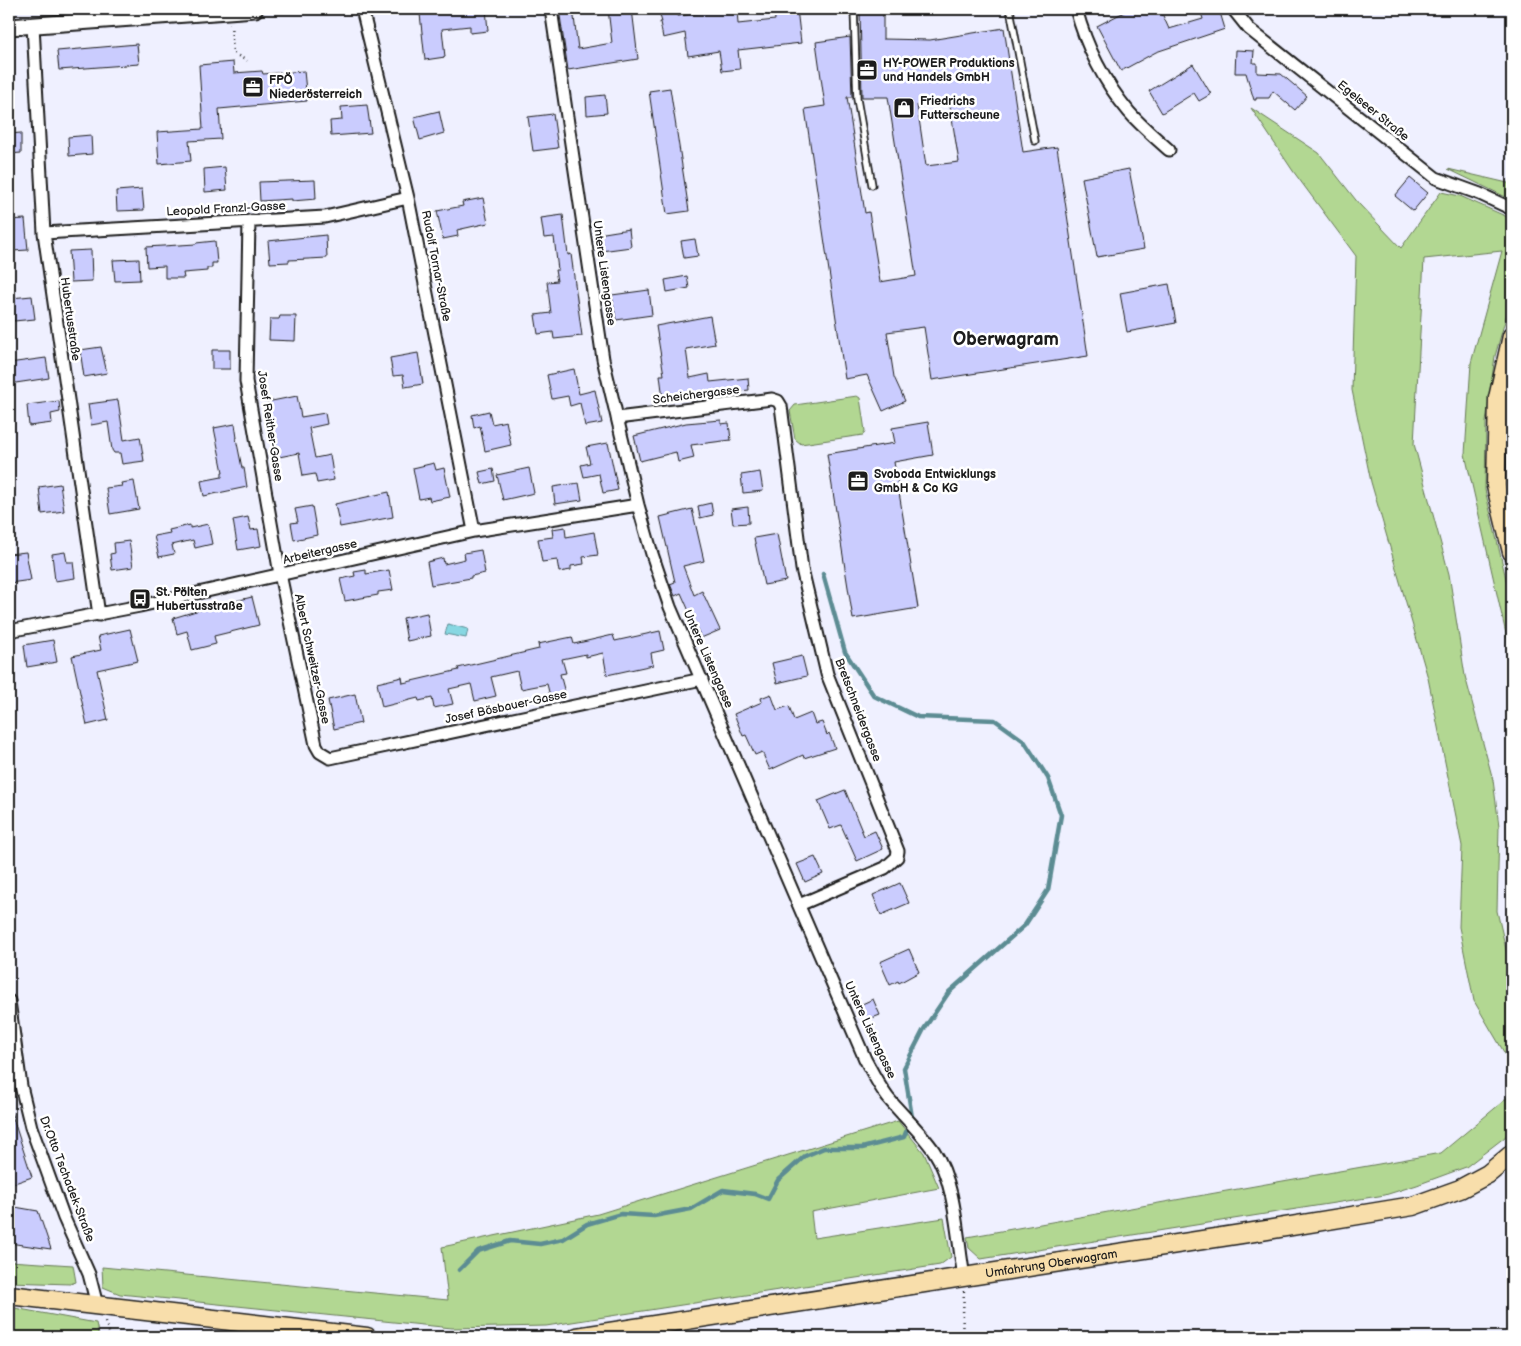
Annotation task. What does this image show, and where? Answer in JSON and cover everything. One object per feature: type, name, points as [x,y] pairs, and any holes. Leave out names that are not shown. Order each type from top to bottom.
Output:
[{"type":"main road","points":[[9,27],[255,9]]},
{"type":"main road","points":[[1512,336],[1498,398],[1496,486],[1512,552]]},
{"type":"main road","name":"Umfahrung Oberwagram","points":[[577,1337],[1413,1206],[1460,1189],[1488,1174],[1512,1154]]},
{"type":"main road","points":[[9,1295],[367,1337]]},
{"type":"street","name":"Rudolf Tornar-Straße","points":[[362,9],[408,198],[474,531]]},
{"type":"street","name":"Untere Listengasse","points":[[551,9],[603,359],[638,505],[652,554],[670,607],[865,1058],[888,1097],[934,1151],[946,1178],[954,1211],[964,1277]]},
{"type":"street","points":[[1076,9],[1082,30],[1103,76],[1130,113],[1169,150]]},
{"type":"street","name":"Egelseer Straße","points":[[1233,9],[1249,29],[1436,178],[1480,194],[1512,209]]},
{"type":"street","name":"Hubertusstraße","points":[[33,25],[44,233],[99,615]]},
{"type":"street","name":"Leopold Franzl-Gasse","points":[[44,233],[326,216],[408,198]]},
{"type":"street","name":"Josef Reither-Gasse","points":[[249,221],[246,381],[280,574]]},
{"type":"street","name":"Scheichergasse","points":[[617,418],[772,399],[778,401]]},
{"type":"street","name":"Bretschneidergasse","points":[[778,401],[781,406],[802,569],[827,674],[898,851],[897,857],[885,868],[799,905]]},
{"type":"street","name":"Arbeitergasse","points":[[9,631],[99,615],[474,531],[638,505]]},
{"type":"street","name":"Albert Schweitzer-Gasse","points":[[280,574],[317,749]]},
{"type":"street","name":"Josef Bösbauer-Gasse","points":[[317,749],[322,755],[330,758],[702,679]]},
{"type":"street","name":"Dr.Otto Tschadek-Straße","points":[[9,1002],[21,1086],[31,1127],[64,1218],[89,1274],[97,1305]]},
{"type":"lane","points":[[854,9],[857,99],[872,185]]},
{"type":"lane","points":[[1010,9],[1035,141]]},
{"type":"path","points":[[230,10],[233,53],[247,61]]},
{"type":"path","points":[[962,1337],[964,1277]]},
{"type":"green space","points":[[1251,108],[1319,153],[1359,204],[1401,248],[1441,192],[1460,196],[1512,219],[1512,296],[1495,356],[1486,422],[1485,490],[1512,604],[1512,660],[1465,454],[1471,363],[1502,251],[1424,259],[1414,444],[1449,574],[1465,676],[1493,780],[1499,826],[1497,911],[1512,975],[1512,1050],[1508,1059],[1474,1001],[1459,927],[1462,846],[1428,678],[1371,482],[1352,390],[1356,256],[1293,171]]},
{"type":"green space","points":[[1448,169],[1512,184],[1512,200]]},
{"type":"green space","points":[[857,396],[860,398],[865,431],[863,435],[801,444],[795,439],[790,411],[795,405]]},
{"type":"green space","points":[[1512,1087],[1512,1128],[1505,1137],[1466,1167],[1385,1195],[981,1259],[969,1248],[967,1237],[1441,1153],[1506,1099]]},
{"type":"green space","points":[[898,1121],[924,1153],[939,1188],[811,1212],[814,1238],[944,1218],[951,1257],[940,1265],[546,1326],[452,1328],[120,1294],[103,1287],[102,1267],[448,1300],[442,1247],[598,1214]]},
{"type":"green space","points":[[9,1261],[73,1265],[76,1282],[70,1284],[9,1282]]},
{"type":"green space","points":[[9,1307],[96,1323],[99,1337],[9,1337]]},
{"type":"water","points":[[448,624],[468,629],[466,638],[445,634]]},
{"type":"building","points":[[466,9],[486,9],[488,31],[470,33],[470,26],[442,29],[445,57],[425,60],[420,14]]},
{"type":"building","points":[[559,9],[573,9],[578,49],[612,43],[608,9],[632,9],[638,59],[568,70]]},
{"type":"building","points":[[658,9],[676,9],[678,16],[714,11],[713,9],[737,9],[738,24],[775,20],[774,9],[797,9],[801,43],[738,50],[740,69],[722,71],[719,51],[688,56],[685,33],[663,38],[660,22],[662,22]]},
{"type":"building","points":[[860,9],[883,9],[883,39],[930,40],[1004,28],[1023,152],[1057,147],[1088,356],[932,380],[924,327],[887,332],[894,377],[905,401],[883,411],[867,375],[845,379],[805,109],[825,106],[816,42],[850,37],[852,97],[847,97],[865,213],[869,212],[880,282],[916,276],[888,97],[862,97]],"holes":[[[949,100],[959,162],[926,166],[917,105]]]},
{"type":"building","points":[[1130,9],[1160,9],[1169,29],[1203,19],[1200,9],[1219,9],[1225,29],[1156,52],[1121,71],[1097,26]]},
{"type":"building","points":[[137,44],[139,64],[59,70],[57,51]]},
{"type":"building","points":[[1236,50],[1254,51],[1253,63],[1257,63],[1257,73],[1281,74],[1307,96],[1295,110],[1273,91],[1269,98],[1256,98],[1254,100],[1246,73],[1235,73]]},
{"type":"building","name":"FPÖ Niederösterreich","points":[[233,62],[234,73],[262,71],[263,74],[304,71],[307,101],[219,109],[221,139],[189,141],[191,161],[159,164],[157,132],[203,129],[199,65]]},
{"type":"building","points":[[1193,64],[1211,94],[1199,101],[1194,93],[1162,113],[1149,91]]},
{"type":"building","points":[[670,88],[689,211],[667,214],[649,91]]},
{"type":"building","points":[[605,95],[607,113],[587,115],[586,97]]},
{"type":"building","points":[[367,105],[371,133],[331,136],[330,121],[342,120],[341,107]]},
{"type":"building","points":[[439,111],[444,133],[420,140],[414,117]]},
{"type":"building","points":[[553,114],[558,148],[533,151],[528,117]]},
{"type":"building","points":[[21,133],[21,153],[9,154],[9,134]]},
{"type":"building","points":[[91,135],[92,154],[69,156],[68,137]]},
{"type":"building","points":[[225,167],[227,190],[205,192],[204,169]]},
{"type":"building","points":[[1129,169],[1144,249],[1097,257],[1082,178]]},
{"type":"building","points":[[1410,178],[1428,193],[1413,211],[1395,196]]},
{"type":"building","points":[[315,180],[316,199],[260,201],[259,182]]},
{"type":"building","points":[[142,189],[144,210],[117,211],[116,191]]},
{"type":"building","points":[[483,198],[488,223],[457,230],[458,236],[443,239],[437,211],[463,206],[462,202]]},
{"type":"building","points":[[563,215],[568,255],[571,254],[582,336],[554,339],[553,332],[538,334],[535,315],[551,313],[547,282],[557,281],[555,270],[558,270],[554,237],[544,238],[541,218]]},
{"type":"building","points":[[25,219],[28,250],[12,251],[11,241],[9,242],[9,220]]},
{"type":"building","points":[[629,229],[631,247],[601,251],[598,234]]},
{"type":"building","points":[[326,235],[327,258],[270,263],[268,241]]},
{"type":"building","points":[[695,239],[698,256],[684,258],[681,241]]},
{"type":"building","points":[[215,241],[217,263],[212,263],[212,268],[207,268],[207,271],[183,273],[184,278],[165,278],[165,266],[147,267],[146,247]]},
{"type":"building","points":[[91,250],[92,281],[71,282],[69,251]]},
{"type":"building","points":[[139,259],[140,280],[115,281],[113,260]]},
{"type":"building","points":[[687,276],[689,288],[667,292],[665,280]]},
{"type":"building","points":[[1169,284],[1176,323],[1127,332],[1120,293]]},
{"type":"building","points":[[649,290],[652,315],[616,320],[612,295]]},
{"type":"building","points":[[32,296],[35,319],[14,321],[11,298]]},
{"type":"building","points":[[280,316],[296,316],[295,341],[269,340],[270,319],[279,319]]},
{"type":"building","points":[[710,316],[715,344],[686,349],[690,378],[709,374],[710,382],[748,378],[749,390],[694,398],[694,395],[663,399],[660,375],[664,375],[656,326]]},
{"type":"building","points":[[101,347],[107,373],[84,377],[80,350]]},
{"type":"building","points":[[212,350],[230,350],[230,369],[212,369]]},
{"type":"building","points":[[418,353],[423,384],[405,387],[403,375],[393,376],[390,358]]},
{"type":"building","points":[[46,358],[49,378],[9,384],[9,363]]},
{"type":"building","points":[[574,369],[579,394],[595,390],[602,423],[585,426],[580,403],[570,406],[568,396],[552,399],[547,375]]},
{"type":"building","points":[[297,396],[301,417],[325,413],[327,424],[309,428],[315,458],[330,455],[334,480],[317,483],[315,474],[303,476],[299,453],[279,457],[267,402]]},
{"type":"building","points":[[118,400],[124,440],[140,437],[144,461],[122,464],[120,453],[114,453],[112,450],[108,422],[91,425],[88,404]]},
{"type":"building","points":[[59,401],[60,412],[51,414],[52,423],[29,426],[27,405]]},
{"type":"building","points":[[489,411],[492,424],[506,421],[511,445],[485,451],[480,426],[474,428],[472,415]]},
{"type":"building","points":[[721,420],[721,424],[729,423],[731,440],[691,445],[694,458],[678,462],[676,452],[640,461],[634,436],[686,423]]},
{"type":"building","points":[[928,422],[933,455],[894,462],[918,608],[853,619],[827,454],[895,443],[892,428]]},
{"type":"building","points":[[235,424],[236,438],[247,487],[204,496],[201,481],[222,477],[223,472],[214,428]]},
{"type":"building","points":[[608,443],[618,490],[603,493],[599,474],[584,477],[581,465],[590,463],[586,447]]},
{"type":"building","points":[[434,463],[436,470],[444,468],[450,497],[430,501],[429,497],[419,499],[413,468]]},
{"type":"building","points":[[529,468],[534,493],[503,500],[497,475]]},
{"type":"building","points":[[493,469],[495,481],[482,484],[479,472]]},
{"type":"building","points":[[760,472],[763,491],[743,493],[741,475]]},
{"type":"building","points":[[134,481],[139,509],[110,514],[106,488],[122,486],[121,483]]},
{"type":"building","points":[[579,483],[582,500],[555,504],[553,487]]},
{"type":"building","points":[[60,484],[64,511],[42,514],[39,487]]},
{"type":"building","points":[[389,492],[393,517],[340,527],[335,504]]},
{"type":"building","points":[[711,503],[713,515],[700,518],[698,506]]},
{"type":"building","points":[[312,506],[317,535],[294,540],[291,523],[298,522],[295,509]]},
{"type":"building","points":[[748,507],[749,523],[733,524],[731,509]]},
{"type":"building","points":[[692,509],[704,561],[683,566],[694,595],[702,591],[720,630],[701,638],[681,593],[675,596],[670,584],[675,582],[660,517]]},
{"type":"building","points":[[248,517],[251,530],[258,529],[261,546],[238,550],[233,520]]},
{"type":"building","points":[[208,524],[212,544],[195,548],[193,540],[172,545],[174,554],[159,557],[154,536],[170,533],[169,530],[190,525],[190,528]]},
{"type":"building","points":[[565,527],[566,537],[594,532],[598,555],[583,557],[584,564],[571,566],[571,570],[559,572],[557,560],[542,562],[538,539],[553,537],[552,529]]},
{"type":"building","points":[[777,534],[786,581],[764,585],[754,538]]},
{"type":"building","points":[[129,541],[133,567],[112,570],[110,554],[115,553],[114,543]]},
{"type":"building","points":[[481,550],[485,573],[471,576],[471,578],[431,585],[427,562],[443,558],[444,564],[465,559],[464,553]]},
{"type":"building","points":[[26,552],[31,580],[10,583],[9,554]]},
{"type":"building","points":[[65,552],[67,562],[73,562],[75,578],[55,581],[52,554]]},
{"type":"building","points":[[366,570],[366,574],[389,570],[393,590],[378,592],[378,595],[345,601],[340,579],[355,576],[354,572]]},
{"type":"building","points":[[252,597],[259,625],[214,636],[216,644],[192,650],[187,631],[177,634],[173,618]]},
{"type":"building","points":[[427,613],[431,636],[407,641],[403,618]]},
{"type":"building","points":[[130,629],[138,661],[97,670],[108,720],[87,725],[72,656],[101,650],[98,636]]},
{"type":"building","points":[[660,631],[664,650],[651,653],[653,665],[607,675],[603,653],[562,659],[566,673],[560,674],[565,693],[550,696],[547,684],[521,689],[517,671],[491,677],[496,696],[475,701],[471,684],[449,689],[453,704],[434,708],[432,698],[419,701],[418,698],[382,707],[377,683],[402,677],[403,683],[459,670],[458,668],[539,649],[538,644],[572,637],[574,644],[613,635],[615,641]]},
{"type":"building","points":[[53,640],[57,662],[27,667],[24,645]]},
{"type":"building","points":[[802,656],[807,676],[777,683],[772,663]]},
{"type":"building","points":[[355,694],[361,723],[334,729],[328,700]]},
{"type":"building","points":[[771,694],[777,710],[789,706],[794,720],[811,713],[815,724],[822,722],[835,748],[804,758],[803,755],[770,770],[762,752],[755,755],[746,735],[743,736],[734,714],[762,702],[761,698]]},
{"type":"building","points":[[845,790],[864,836],[875,831],[883,849],[857,861],[841,825],[830,829],[818,801]]},
{"type":"building","points":[[815,857],[823,874],[805,882],[797,864]]},
{"type":"building","points":[[900,883],[909,903],[881,915],[873,895]]},
{"type":"building","points":[[909,949],[919,972],[899,983],[898,981],[890,985],[880,962]]},
{"type":"building","points":[[873,999],[880,1015],[864,1021],[858,1006]]},
{"type":"building","points":[[11,1112],[32,1177],[9,1185],[9,1113]]},
{"type":"building","points":[[9,1206],[38,1211],[51,1249],[9,1243]]},
{"type":"waterway","points":[[459,1270],[478,1251],[510,1241],[540,1244],[563,1239],[587,1224],[621,1214],[654,1216],[691,1209],[723,1190],[755,1194],[768,1199],[778,1180],[805,1156],[824,1148],[862,1148],[904,1137],[912,1117],[904,1068],[924,1029],[949,992],[1025,925],[1048,890],[1061,815],[1048,778],[1024,741],[995,720],[918,717],[874,696],[845,652],[823,574]]},
{"type":"place","name":"HY-POWER Produktions und Handels GmbH","points":[[867,70]]},
{"type":"place","name":"FPÖ Niederösterreich","points":[[253,87]]},
{"type":"place","name":"Friedrichs Futterscheune","points":[[904,108]]},
{"type":"place","name":"Svoboda Entwicklungs GmbH & Co KG","points":[[858,481]]},
{"type":"place","name":"St. Pölten Hubertusstraße","points":[[140,599]]},
{"type":"district","name":"Oberwagram","points":[[1006,339]]}]
